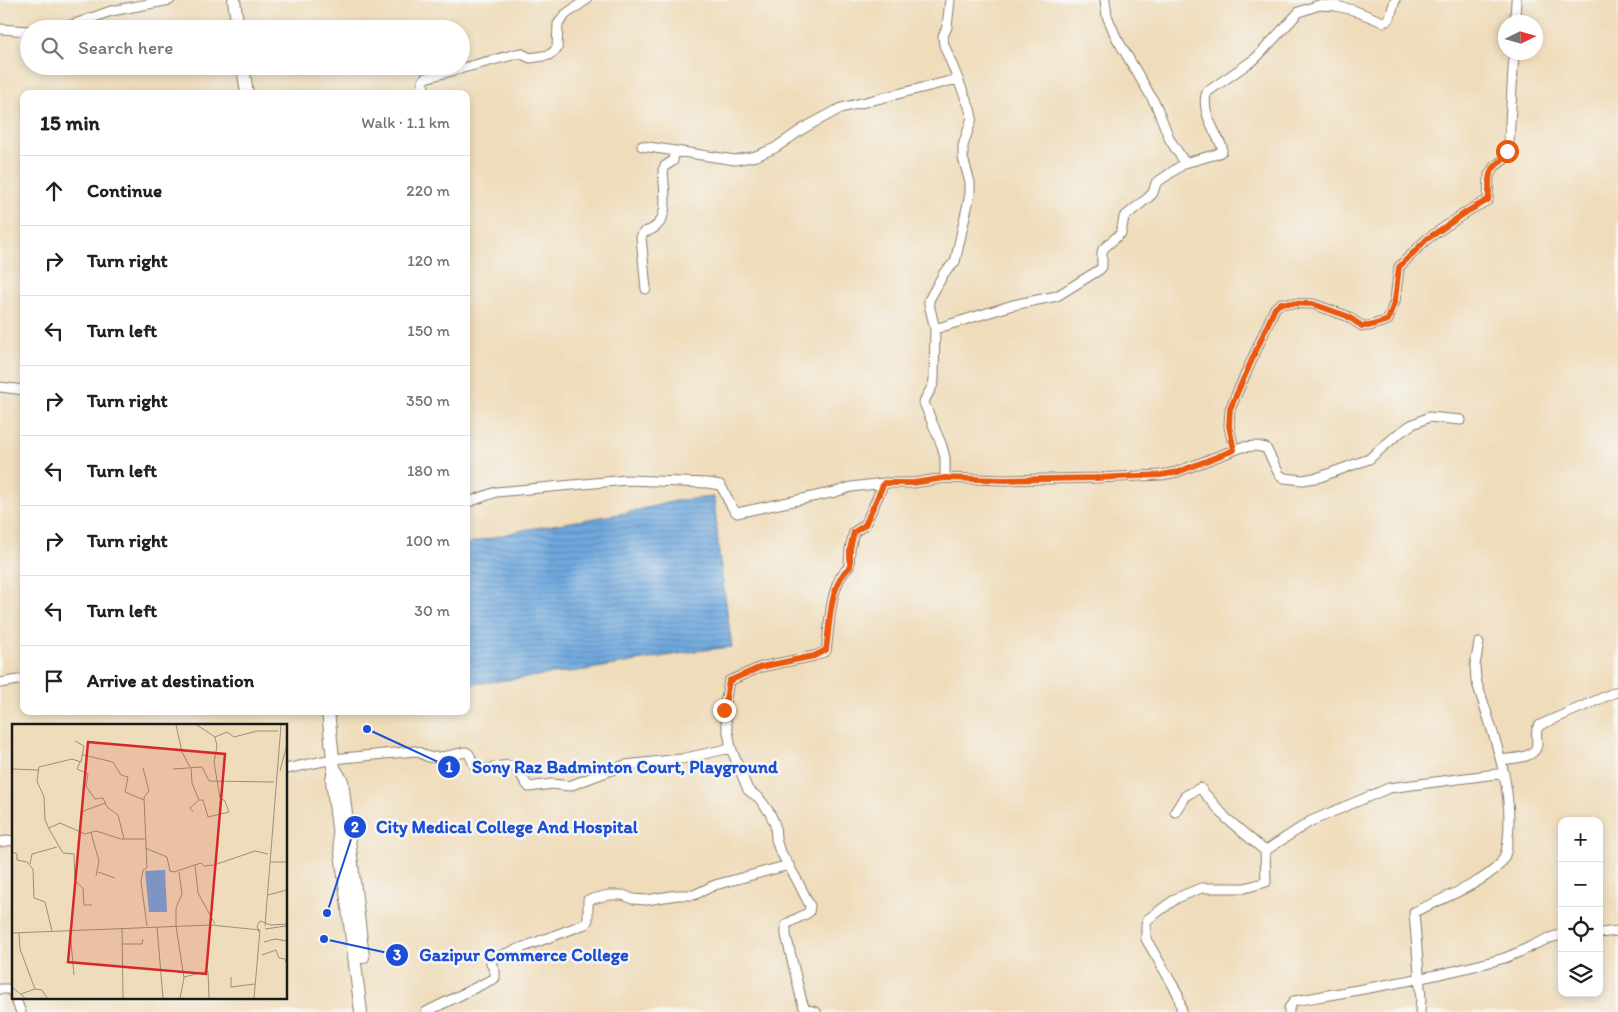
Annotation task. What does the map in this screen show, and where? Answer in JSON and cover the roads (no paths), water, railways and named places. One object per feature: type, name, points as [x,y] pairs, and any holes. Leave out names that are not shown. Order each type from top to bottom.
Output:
[{"type":"highway","points":[[234,0],[237,20]]},
{"type":"highway","points":[[244,75],[246,90]]},
{"type":"highway","points":[[328,715],[334,763],[332,780],[361,1012]]},
{"type":"highway","points":[[334,763],[342,781],[369,1012]]},
{"type":"street","points":[[86,20],[112,11],[170,0]]},
{"type":"street","points":[[470,66],[520,53],[530,58],[549,55],[556,49],[558,24],[566,14],[586,0]]},
{"type":"street","points":[[945,478],[945,458],[942,446],[924,403],[934,384],[935,329],[929,300],[944,273],[955,262],[971,188],[963,158],[963,146],[972,118],[944,40],[949,17],[950,0]]},
{"type":"street","points":[[1105,0],[1107,16],[1116,37],[1156,105],[1170,140],[1185,163]]},
{"type":"street","points":[[935,329],[1013,305],[1058,296],[1099,270],[1103,264],[1103,249],[1121,233],[1124,217],[1153,193],[1156,183],[1185,163],[1222,151],[1206,111],[1204,99],[1207,92],[1256,58],[1299,12],[1319,5],[1336,6],[1353,10],[1383,22],[1387,21],[1390,17],[1395,0]]},
{"type":"street","points":[[1515,15],[1516,0]]},
{"type":"street","points":[[0,29],[20,30]]},
{"type":"street","points":[[1234,450],[1229,426],[1230,409],[1275,308],[1281,303],[1313,304],[1347,316],[1362,326],[1369,326],[1388,320],[1395,300],[1399,267],[1427,239],[1468,211],[1488,200],[1489,175],[1494,166],[1506,158],[1509,142],[1514,60]]},
{"type":"street","points":[[424,90],[423,81],[425,78],[436,75]]},
{"type":"street","points":[[642,146],[735,160],[756,156],[775,148],[804,128],[842,108],[958,79]]},
{"type":"street","points":[[646,289],[641,237],[644,232],[654,230],[663,215],[666,202],[664,170],[665,166],[673,161],[674,152]]},
{"type":"street","points":[[0,387],[20,390]]},
{"type":"street","points":[[470,502],[496,492],[627,480],[708,483],[720,486],[725,492],[731,507],[737,512],[851,487],[884,483],[913,483],[945,478],[1004,480],[1161,475],[1178,472],[1242,447],[1256,446],[1266,448],[1279,474],[1284,478],[1303,480],[1320,477],[1369,459],[1398,434],[1411,425],[1429,417],[1461,420]]},
{"type":"street","points":[[816,1012],[806,1009],[802,1002],[786,935],[786,925],[791,920],[804,916],[809,912],[810,906],[779,849],[770,813],[759,798],[748,790],[731,748],[724,710],[729,681],[761,667],[814,656],[826,650],[836,585],[844,571],[850,567],[850,549],[854,532],[865,525],[884,483]]},
{"type":"street","points":[[1420,1012],[1421,1000],[1414,912],[1468,886],[1489,873],[1501,863],[1506,852],[1510,820],[1504,773],[1476,680],[1475,666],[1479,643]]},
{"type":"street","points":[[0,683],[20,680]]},
{"type":"street","points":[[1501,760],[1533,753],[1536,748],[1537,729],[1540,725],[1618,691]]},
{"type":"street","points":[[288,769],[415,751],[433,757],[466,752],[470,754],[476,769],[513,766],[518,770],[529,787],[552,784],[569,786],[625,765],[681,759],[731,748]]},
{"type":"street","points":[[1265,851],[1311,821],[1389,788],[1504,773]]},
{"type":"street","points":[[1175,812],[1185,796],[1200,788],[1226,818],[1265,851],[1266,882],[1245,888],[1201,888],[1177,898],[1148,919],[1146,939],[1178,994],[1182,1012]]},
{"type":"street","points":[[426,1012],[495,978],[495,972],[491,963],[494,958],[585,924],[588,920],[588,900],[592,898],[623,895],[646,900],[677,895],[694,895],[715,885],[789,865]]},
{"type":"street","points":[[1603,932],[1618,931]]},
{"type":"street","points":[[1289,1012],[1288,1008],[1294,1001],[1419,979],[1517,955],[1558,936]]},
{"type":"street","points":[[0,988],[10,989],[12,993]]},
{"type":"street","points":[[15,1000],[21,1012]]},
{"type":"water","points":[[714,497],[719,553],[732,647],[695,651],[585,670],[470,684],[470,543],[523,530],[625,513],[680,500]]},
{"type":"place","name":"Sony Raz Badminton Court, Playground","points":[[367,729]]},
{"type":"place","name":"City Medical College And Hospital","points":[[327,913]]},
{"type":"place","name":"Gazipur Commerce College","points":[[324,939]]}]
